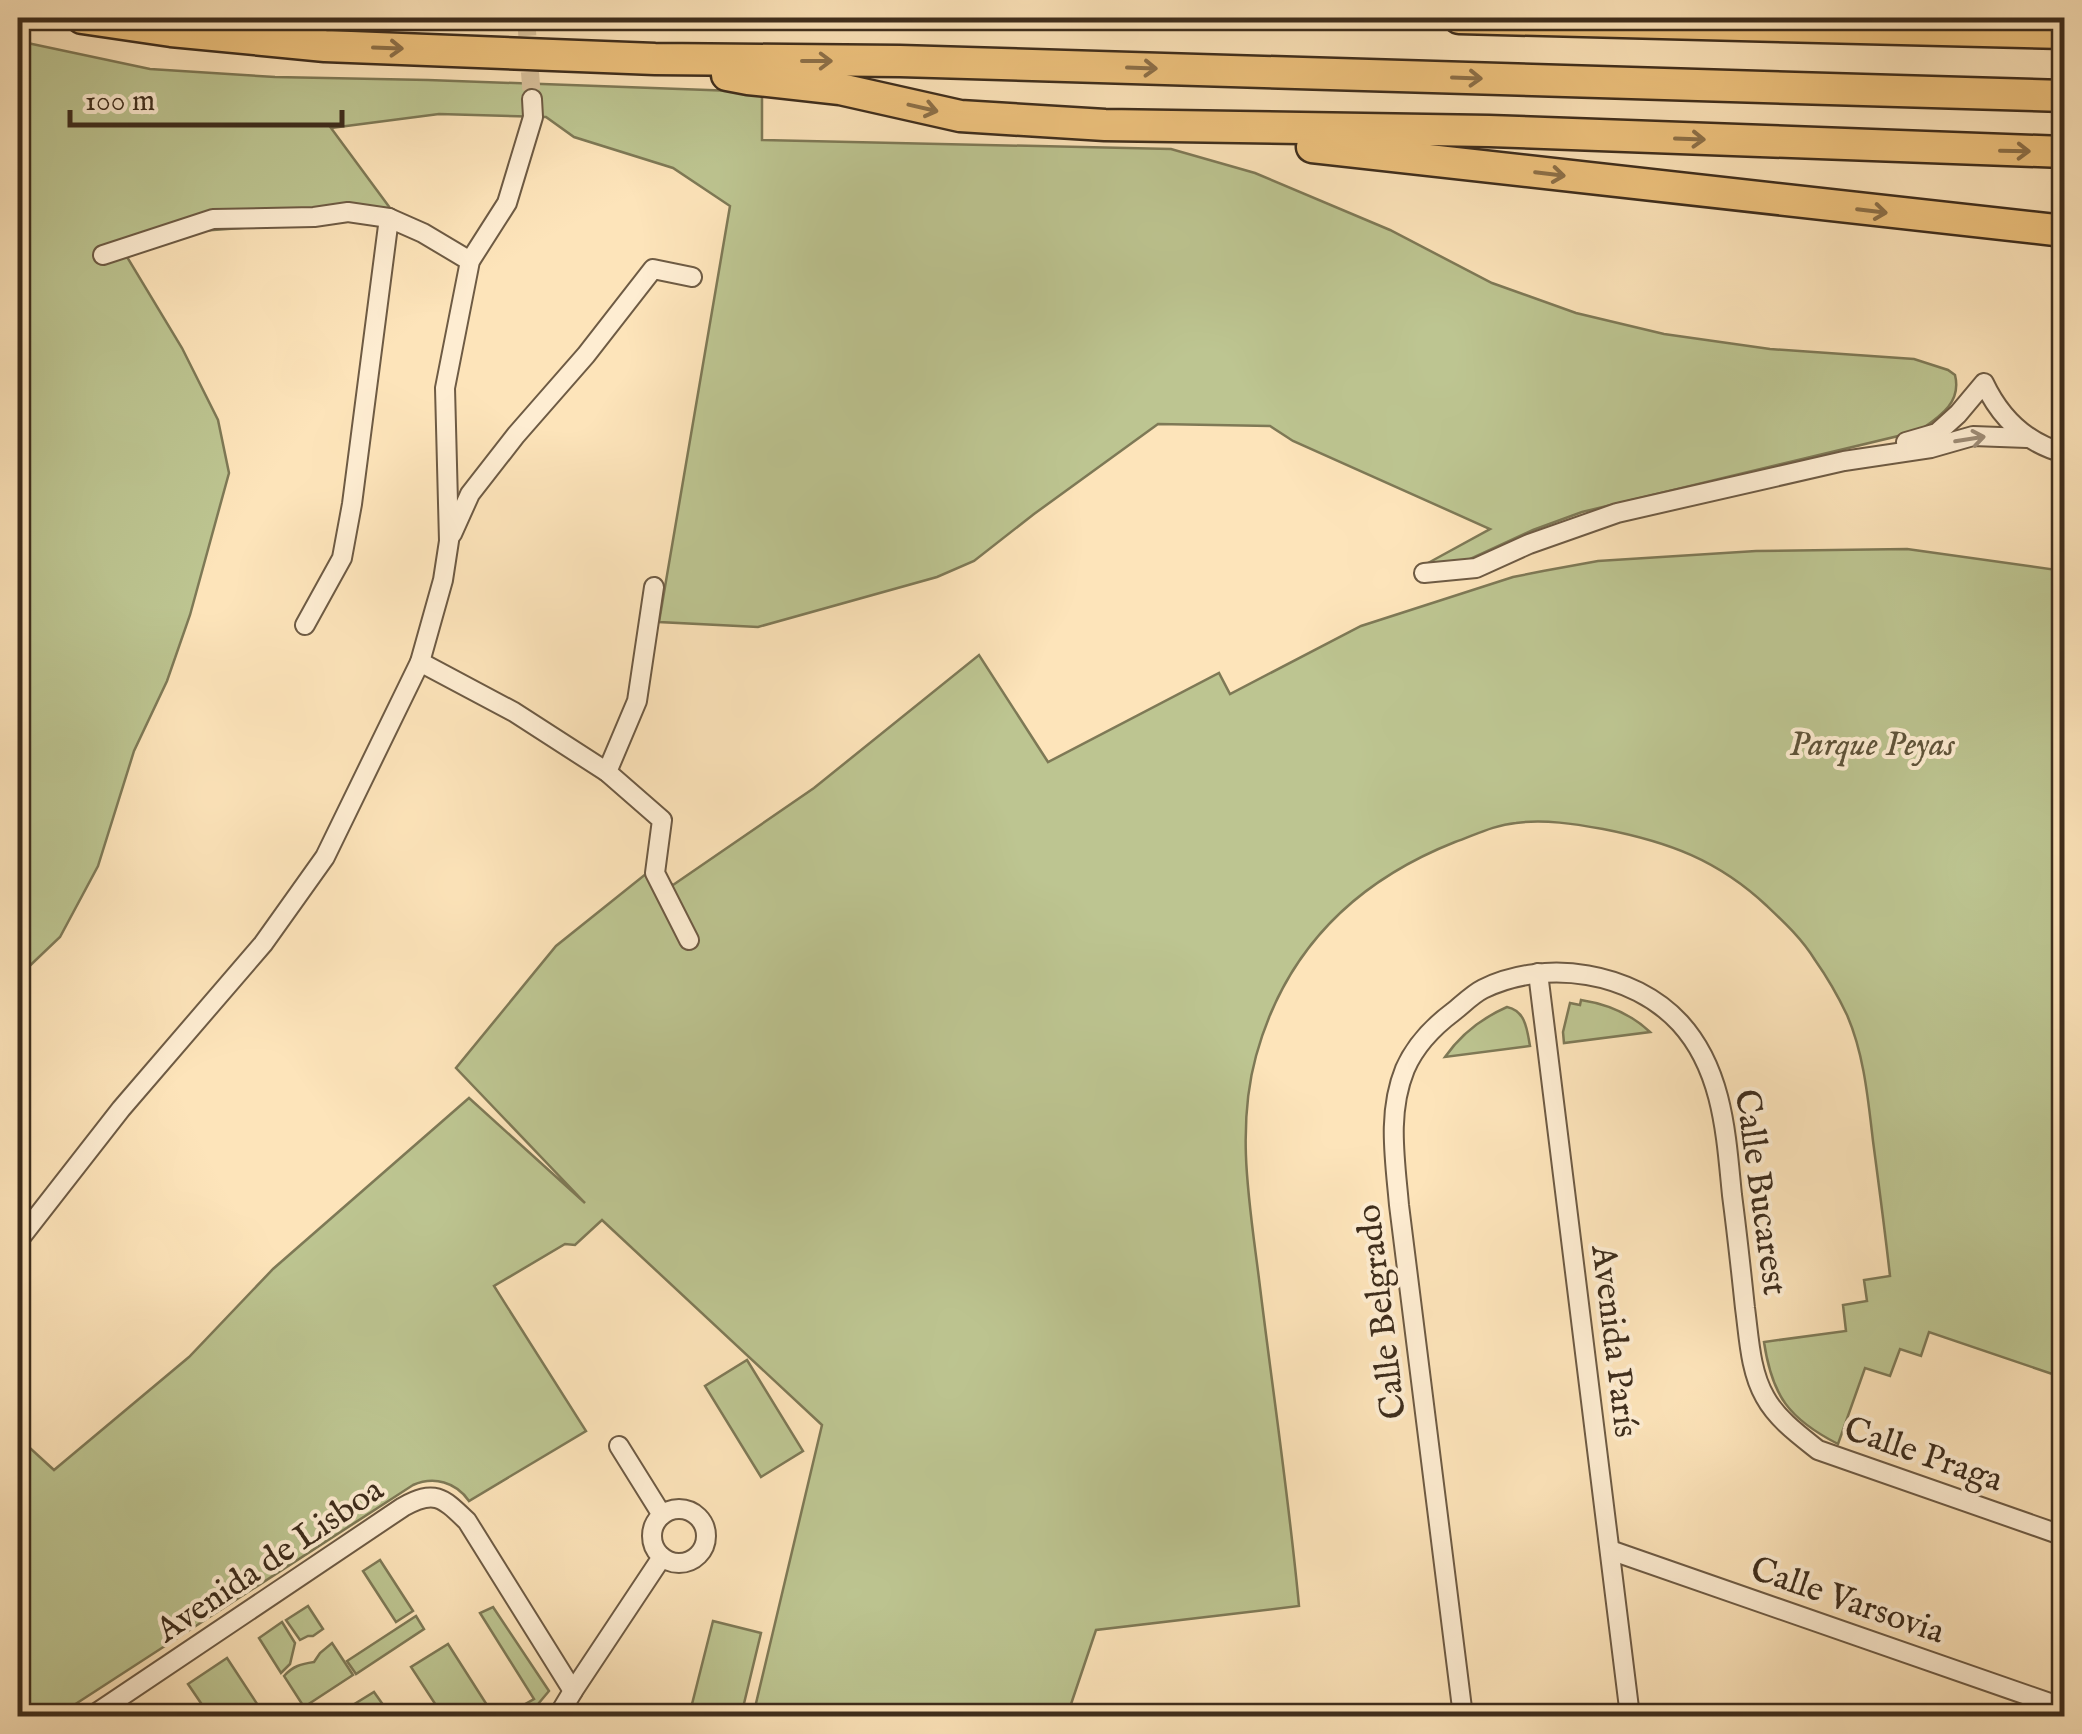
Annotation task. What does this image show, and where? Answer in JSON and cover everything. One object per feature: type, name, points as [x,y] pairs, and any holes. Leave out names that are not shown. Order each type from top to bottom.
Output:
[{"type":"highway","points":[[82,18],[325,46],[655,60],[939,62],[2064,96]]},
{"type":"highway","points":[[1459,18],[2064,32]]},
{"type":"highway","points":[[655,60],[748,80],[840,89],[960,116],[1105,125],[1489,131],[2064,152]]},
{"type":"highway","points":[[1105,125],[2064,232]]},
{"type":"street","points":[[18,1240],[121,1109],[263,944],[324,857],[420,662],[450,541],[445,388],[470,261],[507,203],[533,118],[532,99]]},
{"type":"street","points":[[103,256],[213,219],[348,212],[389,218],[470,261]]},
{"type":"street","points":[[305,625],[342,558],[389,218]]},
{"type":"street","points":[[450,541],[470,494],[653,269],[692,277]]},
{"type":"street","points":[[1424,574],[1476,568],[1528,544],[1616,513],[1844,461],[1937,433],[1984,383],[2001,414],[2027,438],[2064,453]]},
{"type":"street","points":[[1844,461],[1931,448],[1973,436],[2027,438]]},
{"type":"street","points":[[607,772],[637,701],[654,588]]},
{"type":"street","points":[[420,662],[514,712],[607,772],[662,820],[655,873],[689,940]]},
{"type":"street","name":"Calle Bucarest","points":[[1538,973],[1578,974],[1628,986],[1666,1010],[1703,1055],[1725,1129],[1751,1356]]},
{"type":"street","name":"Avenida París","points":[[1538,973],[1630,1716]]},
{"type":"street","name":"Calle Belgrado","points":[[1462,1716],[1399,1205],[1393,1130],[1396,1098],[1419,1044],[1440,1022],[1481,990],[1538,973]]},
{"type":"street","name":"Calle Praga","points":[[1751,1356],[1765,1397],[1789,1427],[1818,1450],[2064,1536]]},
{"type":"street","points":[[619,1446],[662,1515]]},
{"type":"street","name":"Avenida de Lisboa","points":[[92,1716],[403,1507],[427,1496],[444,1500],[468,1521],[573,1690]]},
{"type":"street","points":[[675,1510],[693,1513],[700,1519],[705,1544],[695,1558],[678,1563],[662,1556],[652,1538],[662,1515],[675,1510]]},
{"type":"street","name":"Calle Varsovia","points":[[1610,1550],[2064,1708]]},
{"type":"street","points":[[558,1716],[662,1556]]},
{"type":"green space","points":[[18,41],[150,69],[275,77],[762,92],[762,140],[1171,149],[1255,173],[1390,230],[1492,283],[1576,313],[1664,334],[1770,349],[1914,359],[1955,375],[1955,394],[1947,408],[1919,431],[1582,512],[1466,561],[1428,563],[1490,529],[1293,441],[1270,426],[1158,424],[974,561],[937,577],[758,627],[659,622],[730,206],[673,168],[574,137],[546,117],[439,114],[331,128],[390,208],[338,221],[199,231],[127,257],[182,348],[218,420],[229,473],[190,615],[167,681],[134,751],[98,866],[60,937],[18,977]]},
{"type":"green space","name":"Parque Peyas","points":[[1907,549],[2064,571],[2064,1378],[1929,1332],[1921,1356],[1900,1349],[1890,1376],[1865,1368],[1838,1444],[1795,1415],[1772,1377],[1764,1342],[1846,1331],[1843,1305],[1867,1301],[1864,1280],[1890,1276],[1865,1077],[1847,1015],[1824,973],[1793,932],[1749,890],[1711,865],[1650,840],[1603,829],[1548,822],[1508,824],[1419,858],[1355,899],[1328,924],[1285,983],[1256,1056],[1246,1114],[1247,1172],[1299,1606],[1096,1630],[1069,1716],[753,1716],[822,1425],[602,1220],[575,1245],[565,1244],[494,1286],[586,1431],[469,1501],[444,1482],[413,1485],[57,1716],[18,1716],[18,1437],[54,1470],[189,1357],[273,1269],[469,1098],[585,1203],[456,1068],[556,946],[652,869],[673,885],[814,788],[979,655],[1048,762],[1219,673],[1230,694],[1361,626],[1513,577],[1598,561],[1756,551]]},
{"type":"green space","points":[[1581,1000],[1618,1011],[1650,1032],[1564,1043],[1570,1003],[1580,1005]]},
{"type":"green space","points":[[1507,1007],[1522,1017],[1530,1046],[1445,1057],[1473,1028]]},
{"type":"green space","points":[[747,1360],[803,1451],[761,1477],[705,1386]]},
{"type":"green space","points":[[380,1560],[413,1611],[396,1622],[363,1571]]},
{"type":"green space","points":[[308,1606],[323,1629],[300,1640],[286,1620]]},
{"type":"green space","points":[[493,1607],[549,1691],[528,1716],[504,1716],[534,1699],[480,1613]]},
{"type":"green space","points":[[416,1616],[424,1629],[356,1674],[347,1661]]},
{"type":"green space","points":[[713,1621],[761,1633],[741,1716],[689,1716]]},
{"type":"green space","points":[[282,1622],[295,1643],[290,1664],[281,1673],[259,1638]]},
{"type":"green space","points":[[332,1643],[353,1675],[304,1707],[284,1676],[298,1666],[314,1662]]},
{"type":"green space","points":[[448,1644],[494,1716],[443,1716],[411,1667]]},
{"type":"green space","points":[[227,1658],[265,1716],[209,1715],[188,1684]]},
{"type":"green space","points":[[374,1692],[391,1716],[335,1716]]},
{"type":"tunnel","points":[[526,18],[532,99]]}]
